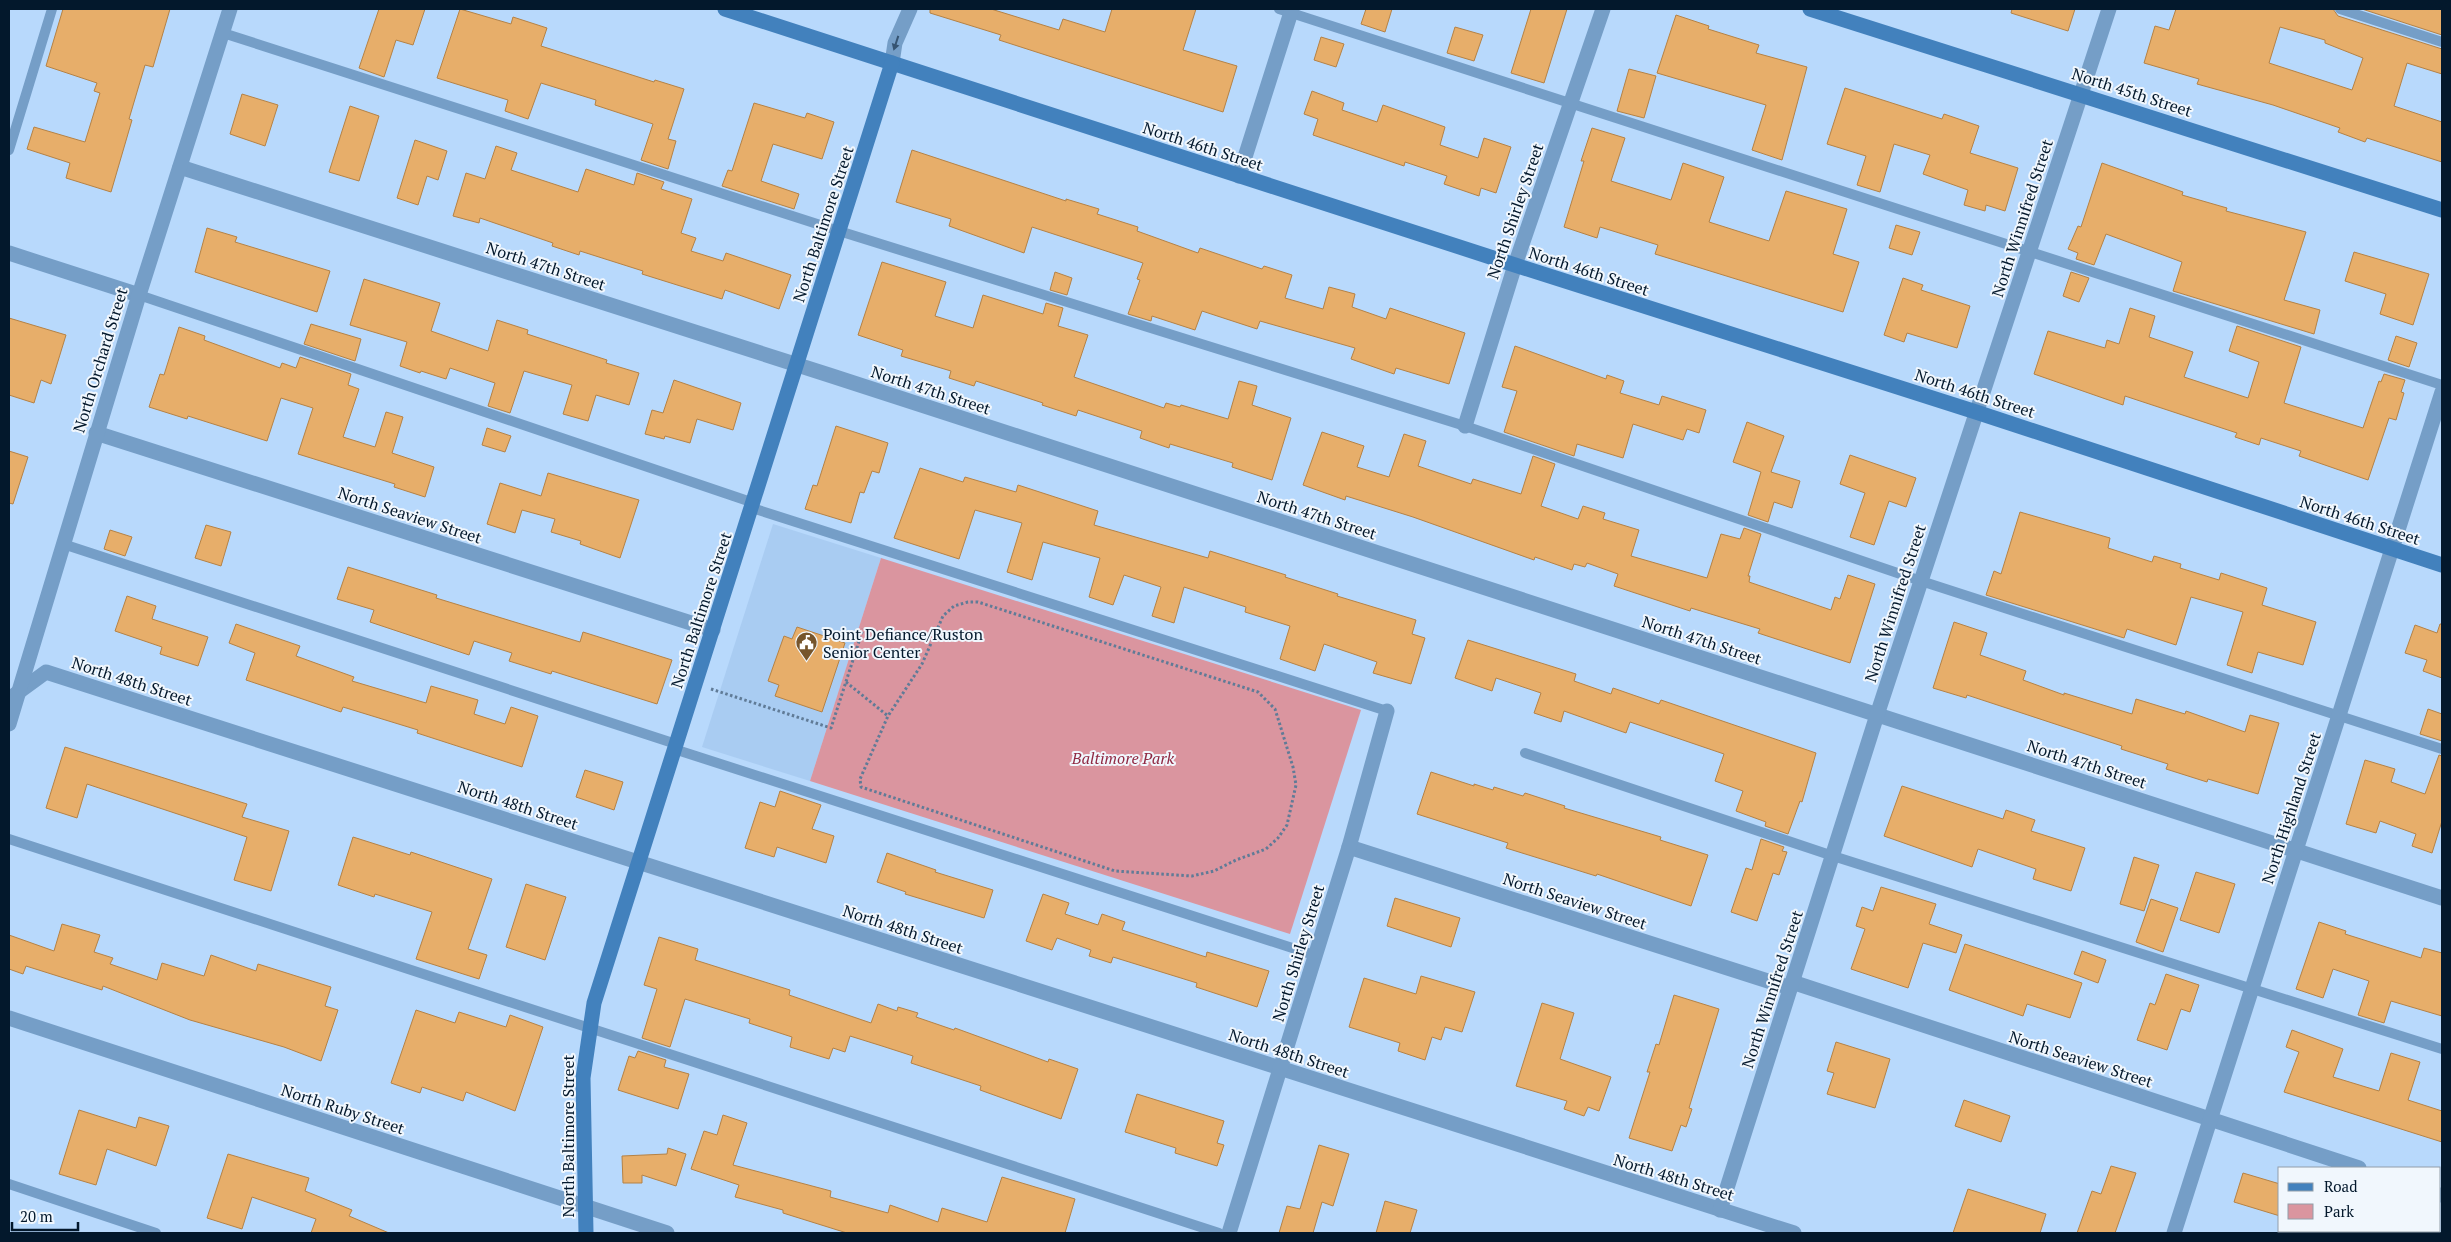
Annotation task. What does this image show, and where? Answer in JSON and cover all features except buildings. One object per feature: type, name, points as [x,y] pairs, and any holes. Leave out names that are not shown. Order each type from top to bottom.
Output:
[{"type":"street","name":"North Orchard Street","points":[[9,724],[14,695],[63,544],[138,295],[230,9]]},
{"type":"street","name":"North 46th Street","points":[[725,9],[1515,266],[1976,412],[2442,565]]},
{"type":"street","name":"North Shirley Street","points":[[1465,426],[1515,266],[1603,9]]},
{"type":"street","name":"North 45th Street","points":[[1810,9],[2442,210]]},
{"type":"street","name":"North Winnifred Street","points":[[1720,1210],[1877,715],[2109,9]]},
{"type":"street","points":[[1239,176],[1287,10]]},
{"type":"street","name":"North Baltimore Street","points":[[586,1233],[583,1078],[589,1028],[600,981],[753,506],[892,63],[895,42],[907,16]]},
{"type":"street","name":"North 47th Street","points":[[180,167],[2442,898]]},
{"type":"street","points":[[9,254],[138,295]]},
{"type":"street","name":"North Highland Street","points":[[2174,1233],[2442,392]]},
{"type":"street","name":"North Seaview Street","points":[[96,433],[713,630]]},
{"type":"street","name":"North 48th Street","points":[[14,695],[46,672],[1794,1233]]},
{"type":"street","name":"North Shirley Street","points":[[1230,1233],[1282,1069],[1314,955],[1349,847],[1386,711]]},
{"type":"street","name":"North Seaview Street","points":[[1349,847],[1791,985],[2356,1167]]},
{"type":"street","name":"North Ruby Street","points":[[9,1018],[667,1233]]},
{"type":"lane","points":[[9,150],[52,9]]},
{"type":"lane","points":[[2340,9],[2442,42]]},
{"type":"lane","points":[[1287,10],[2442,385]]},
{"type":"lane","points":[[223,33],[839,231],[1465,426],[1921,581],[2442,749]]},
{"type":"lane","points":[[138,295],[753,506],[1386,711]]},
{"type":"lane","points":[[63,544],[1314,955]]},
{"type":"lane","points":[[1525,753],[1832,856],[2442,1049]]},
{"type":"lane","points":[[9,839],[1219,1233]]},
{"type":"lane","points":[[9,1184],[156,1233]]},
{"type":"path","points":[[968,602],[978,602],[1258,692],[1275,709],[1293,767],[1296,785],[1287,825],[1278,838],[1266,849],[1236,860],[1214,871],[1192,876],[1115,871],[861,787],[860,779],[888,716],[922,664],[943,616],[954,606],[968,602]]},
{"type":"path","points":[[695,684],[831,728],[863,629]]},
{"type":"path","points":[[846,682],[888,716]]},
{"type":"shaded area","points":[[773,524],[881,558],[810,781],[702,747]]},
{"type":"green space","name":"Baltimore Park","points":[[881,558],[1361,710],[1290,934],[810,781]]},
{"type":"place","name":"Point Defiance/Ruston Senior Center","points":[[807,662]]}]
